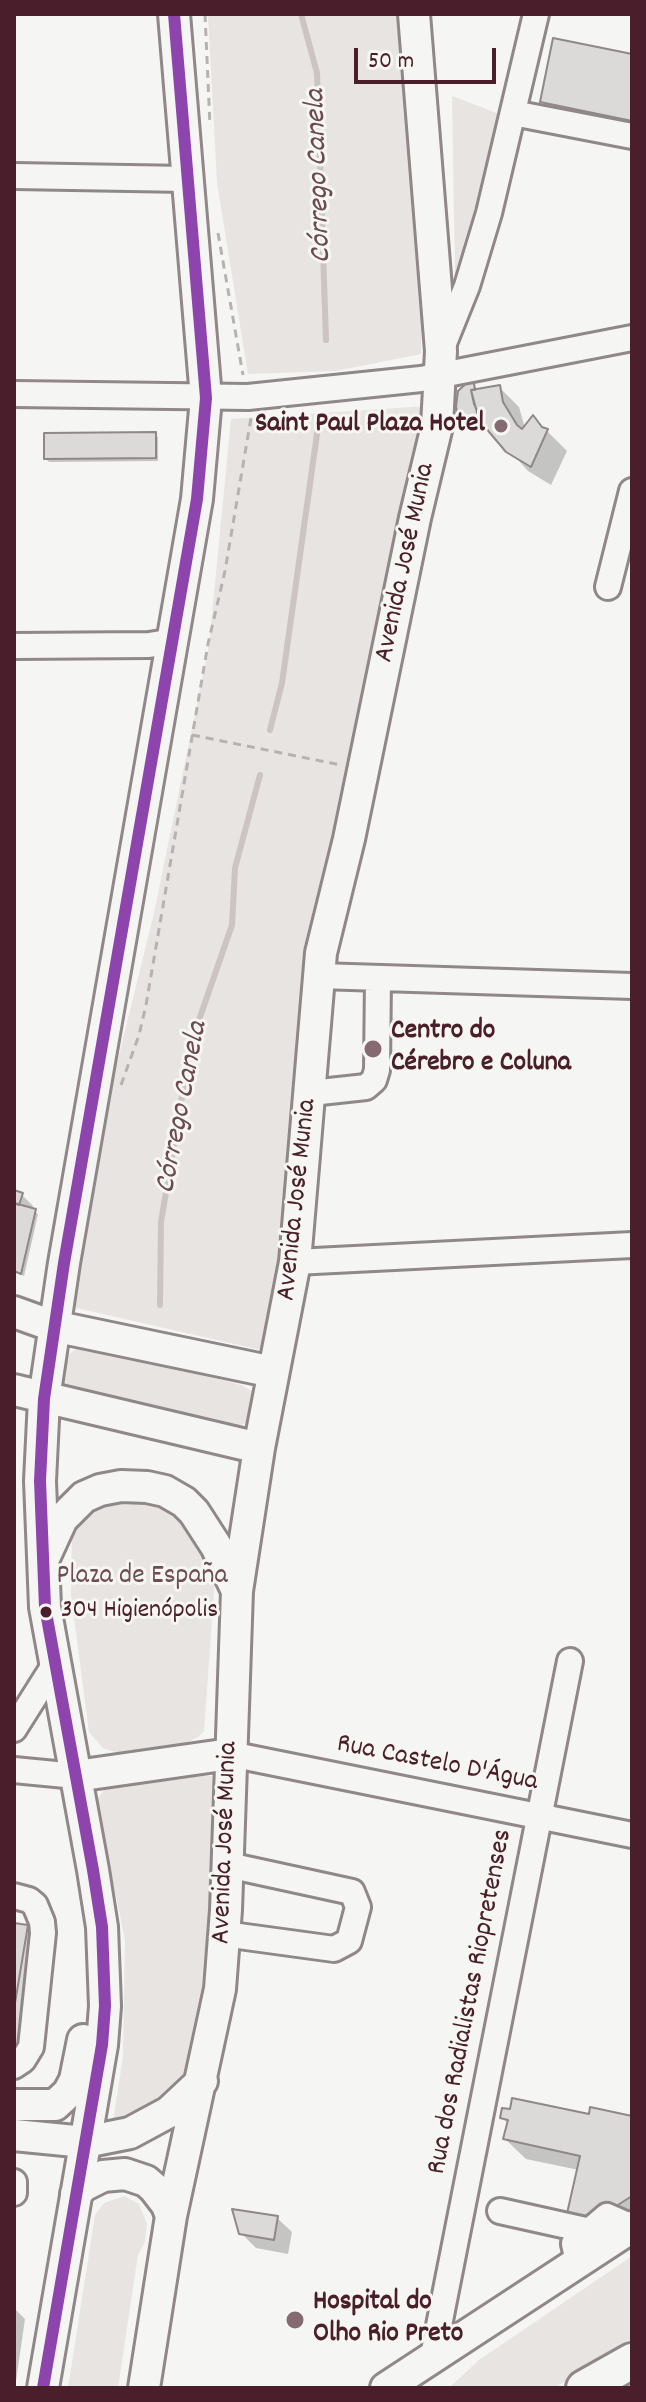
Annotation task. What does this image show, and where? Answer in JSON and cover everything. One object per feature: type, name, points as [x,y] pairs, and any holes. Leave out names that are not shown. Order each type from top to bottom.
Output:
[{"type":"highway","points":[[584,2388],[632,2361]]},
{"type":"highway","points":[[614,2388],[632,2377]]},
{"type":"main road","points":[[43,2388],[102,2045],[105,2006],[97,1898],[45,1607],[40,1481],[44,1399],[53,1326],[197,499],[206,398],[174,14]]},
{"type":"main road","name":"Avenida José Munia","points":[[144,2388],[171,2216],[220,1989],[228,1865],[237,1591],[259,1448],[295,1262],[321,953],[349,839],[437,426],[441,363],[414,14]]},
{"type":"main road","points":[[14,1312],[53,1326],[273,1372]]},
{"type":"main road","points":[[14,1390],[259,1448]]},
{"type":"main road","points":[[43,1564],[55,1530],[69,1510],[84,1497],[100,1490],[133,1485],[165,1491],[194,1512],[216,1546],[237,1591]]},
{"type":"main road","points":[[184,1760],[211,1739],[232,1716]]},
{"type":"main road","points":[[76,1776],[230,1754]]},
{"type":"main road","points":[[14,2105],[55,2105],[68,2093],[75,2080],[102,1954]]},
{"type":"main road","points":[[14,2135],[85,2142],[130,2133],[178,2105],[202,2081]]},
{"type":"main road","points":[[76,2194],[83,2186],[103,2176],[125,2174],[146,2181],[154,2188],[171,2216]]},
{"type":"main road","points":[[386,2388],[632,2227]]},
{"type":"main road","points":[[430,2388],[429,2368],[433,2356]]},
{"type":"street","points":[[441,363],[489,213],[536,14]]},
{"type":"street","points":[[513,113],[632,136]]},
{"type":"street","points":[[14,176],[186,179]]},
{"type":"street","points":[[14,394],[248,397],[441,363],[632,338]]},
{"type":"street","points":[[608,587],[632,491]]},
{"type":"street","points":[[14,646],[149,645],[174,641]]},
{"type":"street","points":[[319,976],[632,986]]},
{"type":"street","points":[[311,1093],[366,1087],[374,1080],[377,1070],[378,978]]},
{"type":"street","points":[[295,1262],[632,1245]]},
{"type":"street","name":"Rua dos Radialistas Riopretenses","points":[[433,2356],[570,1661]]},
{"type":"street","points":[[14,1729],[55,1664]]},
{"type":"street","name":"Rua Castelo D'Água","points":[[230,1754],[632,1835]]},
{"type":"street","points":[[14,1770],[76,1776]]},
{"type":"street","points":[[224,1934],[334,1949],[349,1941],[358,1907],[352,1892],[228,1865]]},
{"type":"street","points":[[14,1896],[35,1905],[43,1933],[31,2047],[23,2060],[14,2066]]},
{"type":"street","points":[[14,2182],[14,2193]]},
{"type":"street","points":[[504,2212],[586,2230]]},
{"type":"street","points":[[578,2262],[574,2244],[586,2230],[607,2216],[632,2227]]},
{"type":"path","points":[[205,14],[210,134]]},
{"type":"path","points":[[119,1094],[146,1005],[208,644],[225,571],[251,417],[218,228]]},
{"type":"path","points":[[192,735],[341,765]]},
{"type":"green space","points":[[208,14],[404,14],[422,283],[421,354],[336,371],[248,374],[217,183]]},
{"type":"green space","points":[[452,96],[502,115],[479,208],[455,275]]},
{"type":"green space","points":[[427,406],[306,954],[283,1262],[265,1351],[72,1307],[105,1112],[154,913],[209,645],[231,419]]},
{"type":"green space","points":[[82,1345],[241,1385],[252,1391],[256,1400],[252,1421],[231,1428],[63,1393],[60,1365]]},
{"type":"green space","name":"Plaza de España","points":[[121,1503],[146,1503],[164,1508],[188,1522],[215,1578],[204,1731],[180,1746],[119,1753],[103,1748],[89,1732],[71,1595],[72,1538],[81,1521],[100,1508]]},
{"type":"green space","points":[[212,1776],[216,1785],[201,2030],[193,2064],[177,2090],[159,2107],[112,2128],[123,2056],[125,1940],[98,1798],[104,1790],[118,1786]]},
{"type":"green space","points":[[124,2196],[139,2204],[147,2224],[145,2242],[138,2255],[118,2388],[68,2388],[95,2215],[104,2203]]},
{"type":"green space","points":[[632,2256],[632,2341],[554,2388],[449,2388],[479,2360]]},
{"type":"building","points":[[553,38],[632,54],[632,121],[540,102]]},
{"type":"building","points":[[473,377],[475,390],[471,390],[474,404],[485,427],[479,429],[467,425],[457,413],[456,406],[458,391]]},
{"type":"building","name":"Saint Paul Plaza Hotel","points":[[500,385],[503,402],[517,425],[522,429],[533,415],[542,427],[548,429],[531,467],[506,452],[479,420],[471,390]]},
{"type":"building","points":[[156,432],[156,458],[44,459],[44,433]]},
{"type":"building","points":[[14,1190],[23,1193],[19,1205],[14,1203]]},
{"type":"building","points":[[14,1203],[36,1209],[21,1274],[14,1271]]},
{"type":"building","points":[[14,1923],[28,1925],[14,2009]]},
{"type":"building","points":[[28,1925],[33,1926],[26,2046],[18,2044],[14,2055],[14,2009]]},
{"type":"building","points":[[512,2098],[589,2114],[590,2107],[632,2116],[632,2196],[594,2220],[566,2218],[580,2156],[503,2139],[508,2120],[500,2118],[502,2108],[510,2109]]},
{"type":"building","points":[[232,2209],[278,2216],[274,2240],[239,2234]]},
{"type":"waterway","name":"Córrego Canela","points":[[301,14],[317,73],[326,340]]},
{"type":"waterway","name":"Córrego Canela","points":[[270,730],[282,683],[318,427]]},
{"type":"waterway","name":"Córrego Canela","points":[[160,1305],[161,1222],[191,1043],[232,925],[235,868],[260,775]]},
{"type":"transit line","points":[[43,2388],[102,2045],[105,2006],[102,1927],[45,1607],[40,1481],[44,1399],[64,1263],[197,499],[206,398],[174,14]]},
{"type":"place","name":"Saint Paul Plaza Hotel","points":[[501,426]]},
{"type":"place","name":"Centro do Cérebro e Coluna","points":[[373,1049]]},
{"type":"place","name":"304 Higienópolis","points":[[46,1612]]},
{"type":"place","name":"Hospital do Olho Rio Preto","points":[[295,2320]]}]
